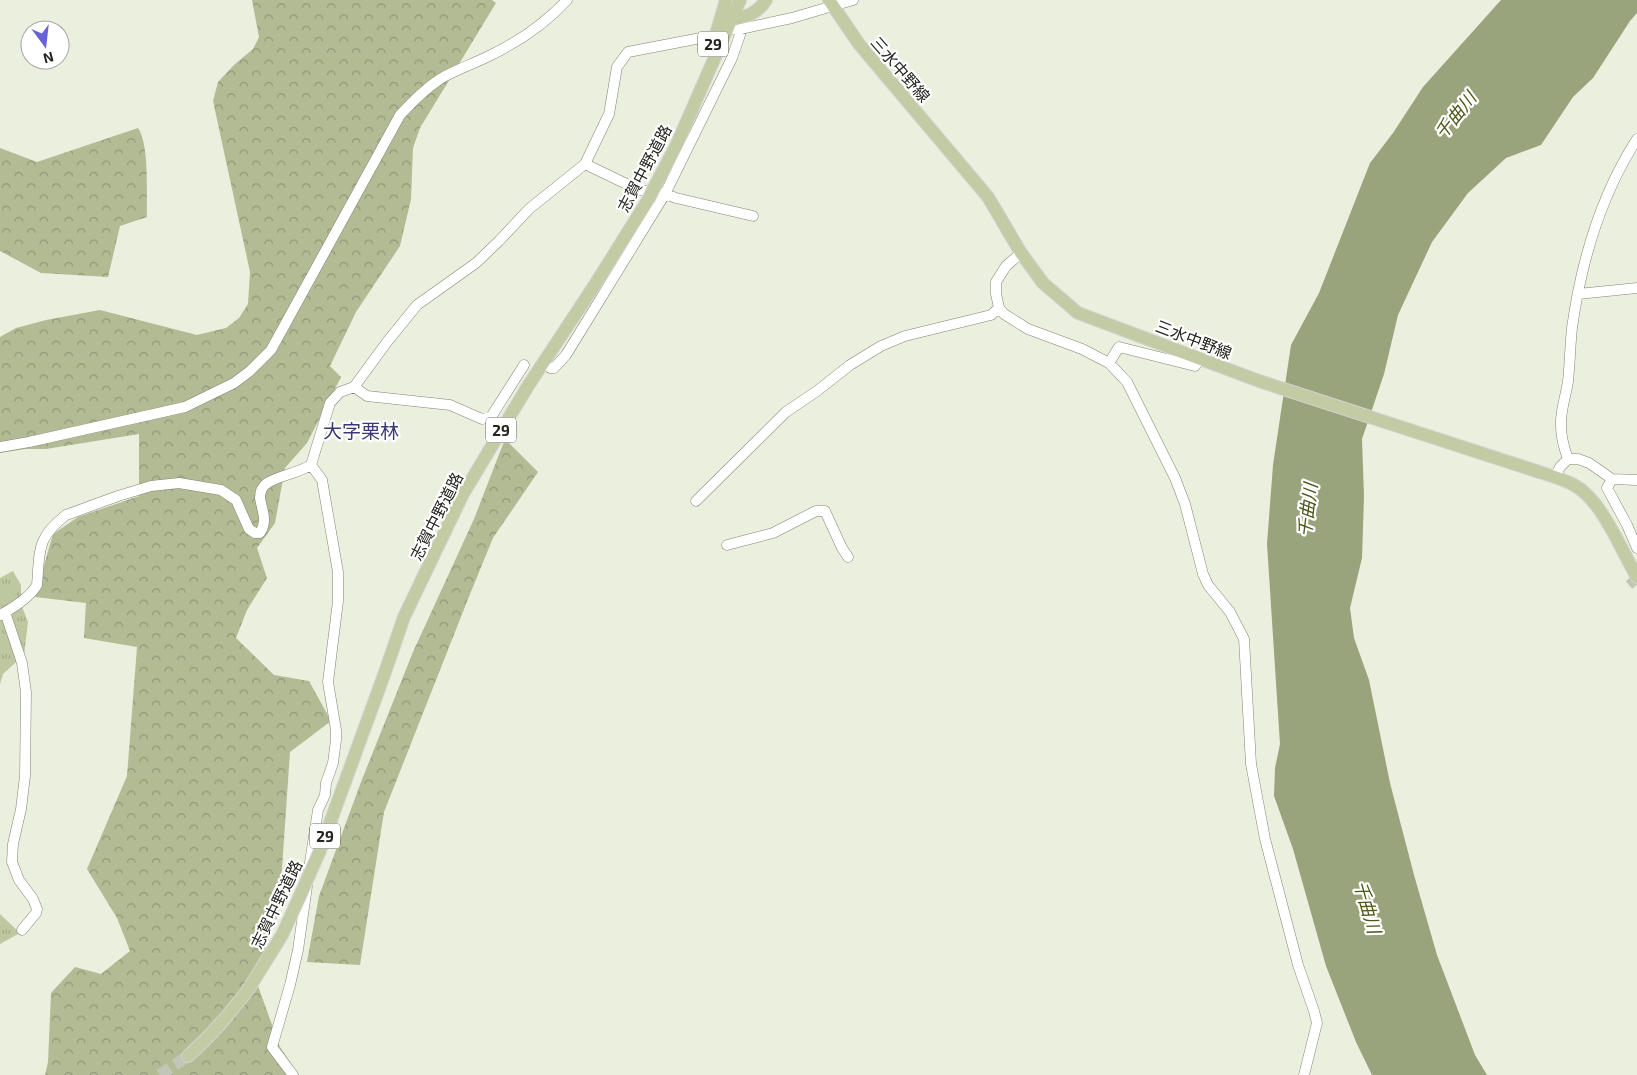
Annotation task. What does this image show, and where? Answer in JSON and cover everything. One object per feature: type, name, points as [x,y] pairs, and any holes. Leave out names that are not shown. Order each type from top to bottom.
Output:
[{"type":"main road","name":"29","points":[[701,89],[726,0]]},
{"type":"main road","name":"志賀中野道路","points":[[188,1056],[221,1024],[248,990],[282,935],[322,844],[404,617],[463,494],[528,386],[648,200],[676,146],[701,89],[736,26],[740,0]]},
{"type":"main road","name":"29","points":[[736,26],[743,17],[754,12],[766,0]]},
{"type":"main road","name":"三水中野線","points":[[830,3],[858,44],[988,197],[1021,253],[1043,283],[1078,313],[1259,381],[1530,468],[1575,485],[1597,507],[1610,526],[1637,577]]},
{"type":"street","points":[[0,447],[186,407],[234,383],[250,371],[271,350],[400,115],[416,97],[441,79],[490,56],[526,35],[551,16],[567,0]]},
{"type":"street","points":[[550,368],[554,368],[566,355],[665,194],[732,58],[736,26],[792,18],[830,3],[853,0]]},
{"type":"street","points":[[311,465],[330,403],[340,392],[354,387],[417,305],[476,262],[529,209],[585,164],[609,114],[618,67],[628,52],[706,37]]},
{"type":"street","points":[[1568,459],[1562,442],[1560,424],[1568,381],[1572,328],[1578,294],[1594,232],[1605,199],[1626,156],[1637,139]]},
{"type":"street","points":[[585,164],[639,190],[665,194],[754,216]]},
{"type":"street","points":[[1021,253],[1006,266],[996,282],[999,308],[1004,314],[1028,329],[1082,349],[1109,363],[1127,382],[1185,504],[1202,574],[1208,585],[1230,612],[1244,639],[1251,764],[1265,839],[1298,965],[1317,1023],[1304,1075]]},
{"type":"street","points":[[1578,294],[1637,288]]},
{"type":"street","points":[[696,501],[786,412],[850,365],[881,346],[905,336],[991,315],[999,308]]},
{"type":"street","points":[[1109,363],[1119,347],[1195,366],[1200,359]]},
{"type":"street","points":[[354,387],[367,396],[450,405],[482,419],[491,417],[524,366]]},
{"type":"street","points":[[1555,477],[1560,467],[1568,459],[1578,459],[1589,463],[1612,479],[1637,480]]},
{"type":"street","points":[[22,930],[36,913],[37,909],[33,899],[19,880],[12,862],[13,844],[21,809],[25,776],[26,692],[22,663],[2,614],[34,590],[37,585],[41,546],[49,531],[66,515],[151,486],[179,483],[221,490],[236,500],[248,529],[256,533],[260,532],[264,526],[265,519],[260,496],[266,484],[311,465]]},
{"type":"street","points":[[293,1075],[272,1047],[290,985],[299,943],[313,835],[318,810],[325,795],[326,783],[333,764],[336,730],[328,682],[338,601],[338,572],[322,480],[311,465]]},
{"type":"street","points":[[1612,479],[1607,488],[1637,548]]},
{"type":"street","points":[[727,546],[773,533],[816,511],[825,511],[848,557]]},
{"type":"green space","points":[[252,0],[492,0],[496,3],[420,128],[413,148],[411,199],[400,246],[356,312],[330,366],[341,377],[307,443],[285,468],[275,523],[257,548],[267,578],[247,610],[236,638],[274,675],[309,681],[331,721],[290,752],[279,912],[266,946],[258,986],[280,1047],[299,1075],[45,1075],[48,1062],[51,993],[75,967],[101,974],[130,951],[117,918],[87,869],[127,776],[137,647],[84,638],[86,603],[35,597],[53,534],[78,517],[139,496],[139,434],[46,449],[25,449],[0,453],[0,337],[16,328],[46,320],[100,310],[197,335],[226,328],[239,318],[248,304],[250,272],[213,101],[218,82],[253,49],[259,37]]},
{"type":"green space","points":[[138,128],[142,136],[146,158],[147,217],[120,226],[108,277],[41,273],[0,251],[0,148],[37,162]]},
{"type":"green space","points":[[505,439],[538,472],[493,538],[384,812],[360,965],[307,962],[319,896],[361,782],[413,652],[474,519]]},
{"type":"green space","points":[[13,571],[21,585],[21,604],[28,622],[24,655],[3,674],[0,684],[0,578]]},
{"type":"green space","points":[[0,914],[20,933],[0,944]]},
{"type":"water","name":"千曲川","points":[[1501,0],[1637,0],[1637,13],[1593,78],[1573,97],[1541,145],[1506,158],[1468,193],[1432,242],[1398,315],[1384,374],[1362,439],[1364,496],[1362,558],[1350,608],[1354,638],[1369,680],[1390,783],[1437,955],[1475,1055],[1487,1075],[1372,1075],[1356,1042],[1326,966],[1293,849],[1274,796],[1275,768],[1280,744],[1267,544],[1273,465],[1291,345],[1319,293],[1370,163],[1393,133],[1423,87]]},
{"type":"tunnel","points":[[1629,585],[1637,578]]},
{"type":"tunnel","points":[[160,1075],[188,1056]]},
{"type":"district","name":"大字栗林","points":[[361,430]]}]
